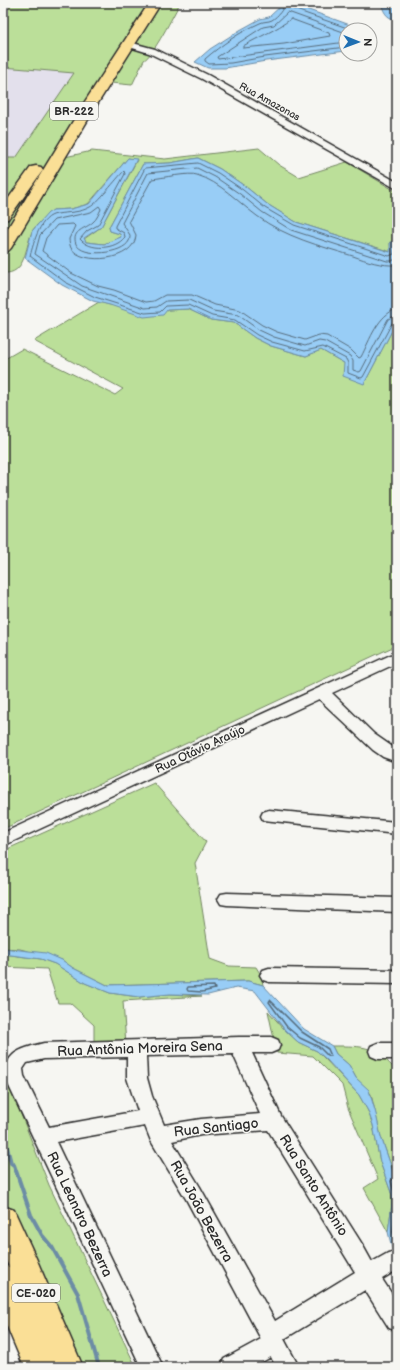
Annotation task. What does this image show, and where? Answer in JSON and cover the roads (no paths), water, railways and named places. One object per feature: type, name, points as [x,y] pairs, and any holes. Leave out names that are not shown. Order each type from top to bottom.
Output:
[{"type":"highway","name":"BR-222","points":[[3,216],[43,160],[140,3]]},
{"type":"highway","name":"BR-222","points":[[3,248],[155,3]]},
{"type":"highway","name":"CE-020","points":[[3,1220],[21,1258],[67,1367]]},
{"type":"highway","name":"CE-020","points":[[3,1279],[40,1367]]},
{"type":"street","name":"Rua Amazonas","points":[[129,44],[152,51],[205,77],[397,186]]},
{"type":"street","name":"Rua Otávio Araújo","points":[[3,840],[397,657]]},
{"type":"street","points":[[322,693],[376,744],[391,755],[397,757]]},
{"type":"street","points":[[269,816],[397,828]]},
{"type":"street","points":[[227,899],[397,906]]},
{"type":"street","points":[[269,975],[397,977]]},
{"type":"street","name":"Rua Antônia Moreira Sena","points":[[11,1062],[17,1057],[28,1053],[44,1051],[271,1044]]},
{"type":"street","name":"Rua Santo Antônio","points":[[239,1045],[274,1121],[397,1321]]},
{"type":"street","name":"Rua João Bezerra","points":[[136,1049],[137,1078],[155,1126],[288,1367]]},
{"type":"street","points":[[378,1051],[397,1051]]},
{"type":"street","name":"Rua Leandro Bezerra","points":[[11,1062],[10,1069],[152,1367]]},
{"type":"street","name":"Rua Santiago","points":[[43,1136],[155,1126],[201,1127],[274,1121]]},
{"type":"street","points":[[232,1367],[395,1260]]},
{"type":"water","points":[[284,3],[292,4],[342,22],[338,22],[338,52],[225,68],[208,68],[195,62],[210,49],[240,30],[260,19],[269,17]]},
{"type":"water","points":[[385,3],[397,3],[397,20],[389,17],[384,12],[382,6]]},
{"type":"water","points":[[128,158],[137,159],[101,227],[84,238],[86,242],[104,244],[121,237],[120,234],[110,231],[109,227],[143,164],[170,163],[198,158],[220,169],[267,204],[296,222],[390,252],[390,242],[397,241],[397,321],[364,384],[343,376],[344,363],[321,350],[306,356],[271,346],[255,338],[234,323],[211,320],[188,309],[167,310],[163,315],[144,317],[110,305],[93,301],[62,285],[25,258],[32,231],[48,213],[53,210],[71,209],[89,204]]},
{"type":"water","points":[[3,948],[46,953],[62,960],[73,968],[107,985],[248,981],[263,985],[304,1029],[332,1046],[336,1054],[349,1065],[356,1078],[369,1090],[381,1137],[397,1183],[397,1257],[392,1248],[388,1232],[392,1195],[380,1162],[373,1125],[368,1111],[359,1095],[327,1060],[317,1051],[298,1042],[285,1030],[255,991],[236,988],[208,995],[170,994],[139,997],[110,993],[85,983],[55,964],[41,959],[3,954]]},
{"type":"waterway","points":[[3,1132],[11,1163],[14,1165],[31,1215],[42,1235],[52,1247],[78,1294],[99,1367]]}]
